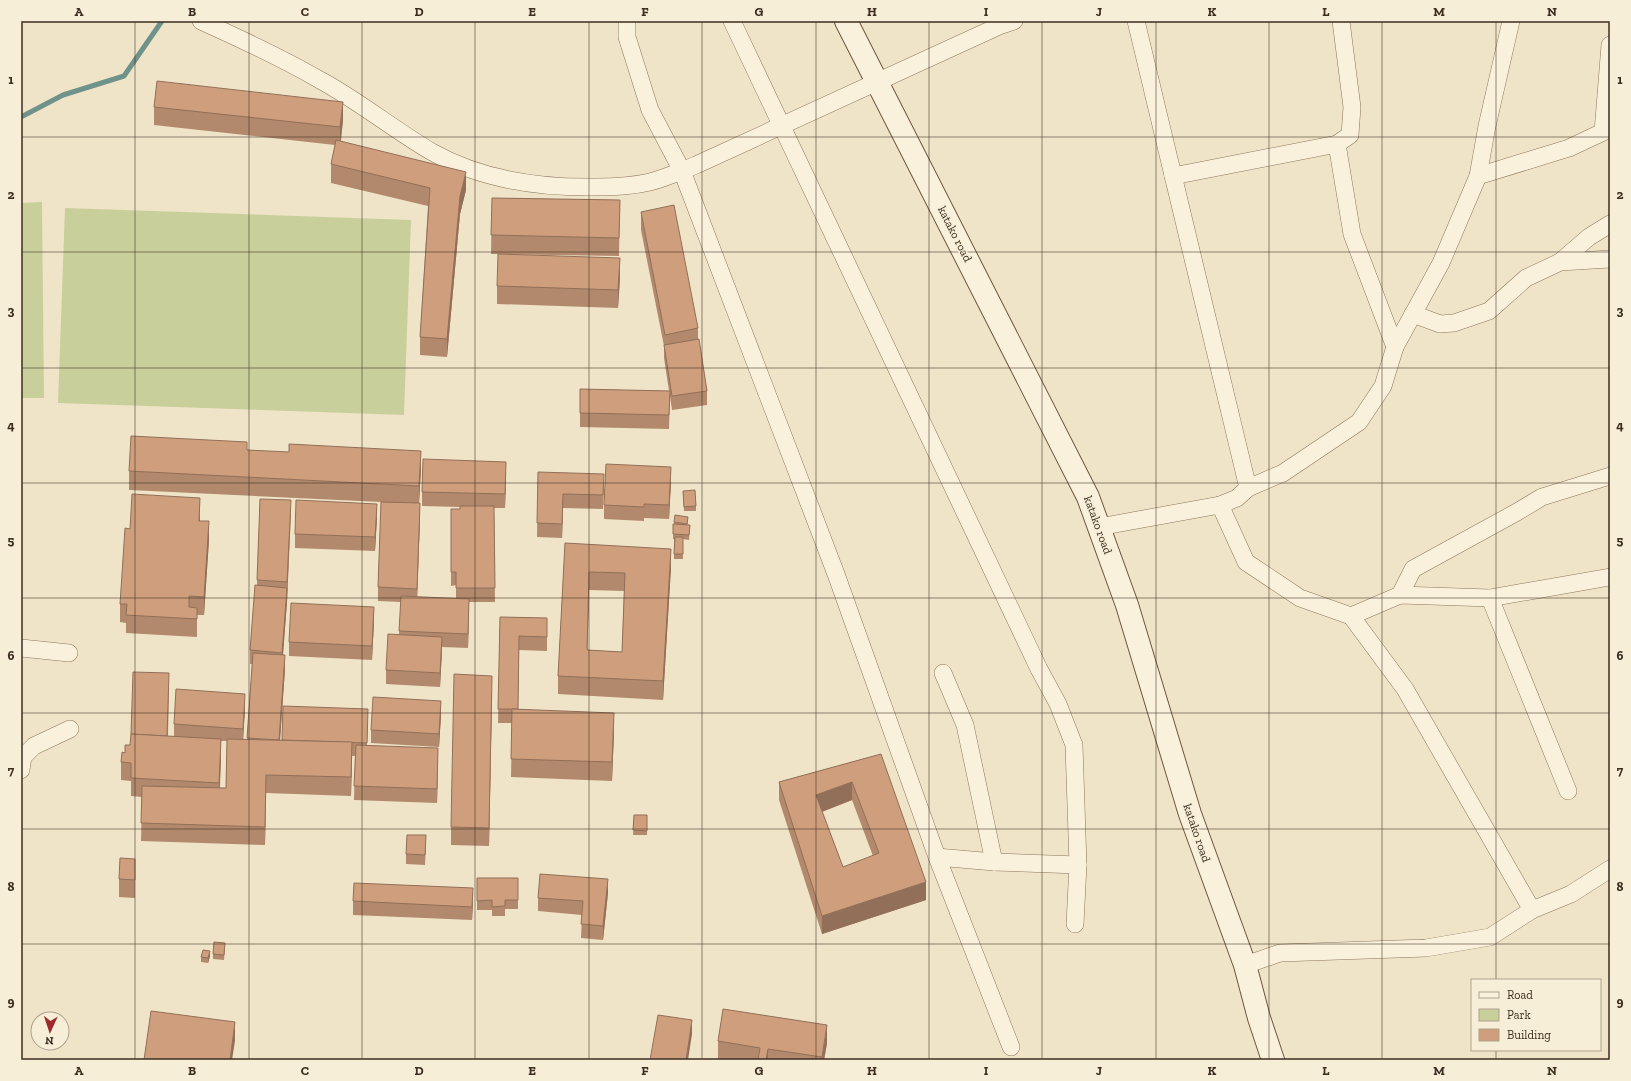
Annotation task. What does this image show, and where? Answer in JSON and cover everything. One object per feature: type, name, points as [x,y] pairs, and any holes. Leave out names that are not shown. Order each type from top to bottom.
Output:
[{"type":"street","points":[[201,21],[321,80],[432,152],[452,162],[521,183],[575,188],[611,187],[649,182],[682,171],[999,26],[1014,21]]},
{"type":"street","points":[[627,21],[628,37],[650,110],[682,171],[836,574],[937,857],[1011,1047]]},
{"type":"street","points":[[732,21],[1039,669],[1058,704],[1074,745],[1078,865],[1075,924]]},
{"type":"street","name":"katako road","points":[[846,21],[878,81],[1088,497],[1127,605],[1190,814],[1245,965],[1259,1018],[1273,1060]]},
{"type":"street","points":[[1136,21],[1248,488]]},
{"type":"street","points":[[1173,176],[1337,144],[1350,135],[1352,107],[1341,21]]},
{"type":"street","points":[[1099,527],[1220,505],[1237,498],[1248,488],[1283,472],[1359,422],[1383,386],[1395,347],[1441,263],[1478,176],[1487,126],[1511,21]]},
{"type":"street","points":[[1478,176],[1569,148],[1603,132],[1610,45]]},
{"type":"street","points":[[1337,144],[1352,234],[1395,347]]},
{"type":"street","points":[[1413,314],[1440,324],[1454,323],[1488,311],[1526,278],[1560,262],[1589,237],[1610,224]]},
{"type":"street","points":[[1560,262],[1610,259]]},
{"type":"street","points":[[1400,595],[1413,569],[1518,512],[1542,497],[1610,476]]},
{"type":"street","points":[[1220,505],[1246,562],[1300,598],[1351,616],[1405,689],[1532,910]]},
{"type":"street","points":[[1351,616],[1400,595],[1490,598],[1610,577]]},
{"type":"street","points":[[1490,598],[1568,791]]},
{"type":"street","points":[[21,648],[69,653]]},
{"type":"street","points":[[943,673],[965,725],[994,862]]},
{"type":"street","points":[[21,770],[23,757],[34,746],[70,729]]},
{"type":"street","points":[[937,857],[994,862],[1078,865]]},
{"type":"street","points":[[1245,965],[1280,953],[1426,948],[1490,937],[1532,910],[1571,894],[1610,869]]},
{"type":"green space","points":[[42,202],[44,398],[21,398],[21,203]]},
{"type":"green space","points":[[65,208],[411,220],[404,415],[58,403]]},
{"type":"building","points":[[157,81],[343,102],[340,127],[154,107]]},
{"type":"building","points":[[336,140],[466,172],[460,196],[447,339],[420,337],[430,188],[331,164]]},
{"type":"building","points":[[492,198],[620,200],[619,238],[491,235]]},
{"type":"building","points":[[674,205],[698,328],[665,335],[641,212]]},
{"type":"building","points":[[498,254],[620,258],[618,290],[497,286]]},
{"type":"building","points":[[699,339],[707,391],[672,396],[664,345]]},
{"type":"building","points":[[580,389],[670,391],[669,415],[580,413]]},
{"type":"building","points":[[131,436],[247,442],[247,450],[289,452],[289,444],[421,451],[419,486],[129,471]]},
{"type":"building","points":[[423,459],[506,462],[505,494],[422,492]]},
{"type":"building","points":[[606,464],[671,467],[669,505],[644,504],[644,507],[604,505]]},
{"type":"building","points":[[538,472],[604,474],[603,495],[563,494],[562,524],[537,523]]},
{"type":"building","points":[[695,490],[696,506],[684,507],[683,491]]},
{"type":"building","points":[[132,494],[200,498],[199,521],[209,521],[204,597],[189,596],[189,607],[197,608],[197,619],[126,615],[127,604],[120,604],[125,528],[130,529]]},
{"type":"building","points":[[260,499],[291,500],[287,582],[257,580]]},
{"type":"building","points":[[296,500],[377,504],[375,537],[295,534]]},
{"type":"building","points":[[381,502],[420,503],[417,589],[378,587]]},
{"type":"building","points":[[460,506],[494,506],[495,588],[456,588],[456,572],[451,572],[451,509],[460,509]]},
{"type":"building","points":[[675,515],[688,517],[687,524],[674,522]]},
{"type":"building","points":[[673,524],[690,525],[689,535],[673,534]]},
{"type":"building","points":[[675,537],[683,537],[683,554],[674,554]]},
{"type":"building","points":[[565,543],[671,549],[663,681],[558,676]],"holes":[[[589,572],[625,573],[622,652],[587,650]]]},
{"type":"building","points":[[255,585],[287,588],[282,653],[250,650]]},
{"type":"building","points":[[401,596],[469,599],[468,634],[399,631]]},
{"type":"building","points":[[291,603],[374,607],[372,646],[289,642]]},
{"type":"building","points":[[500,617],[547,618],[547,637],[519,636],[518,709],[498,709]]},
{"type":"building","points":[[388,634],[442,637],[440,673],[386,670]]},
{"type":"building","points":[[253,653],[285,655],[279,740],[247,738]]},
{"type":"building","points":[[133,672],[169,673],[167,736],[131,734]]},
{"type":"building","points":[[454,674],[492,676],[489,828],[451,827]]},
{"type":"building","points":[[176,689],[245,694],[243,729],[174,724]]},
{"type":"building","points":[[373,697],[441,701],[439,734],[371,730]]},
{"type":"building","points":[[283,706],[368,709],[367,743],[282,740]]},
{"type":"building","points":[[512,709],[614,713],[612,762],[511,759]]},
{"type":"building","points":[[131,734],[221,739],[219,783],[131,778],[131,763],[121,762],[122,752],[125,753],[125,745],[130,745]]},
{"type":"building","points":[[227,739],[352,742],[351,777],[266,775],[265,827],[141,823],[142,786],[226,788]]},
{"type":"building","points":[[356,745],[438,748],[437,789],[354,786]]},
{"type":"building","points":[[881,754],[926,882],[822,916],[779,782]],"holes":[[[852,782],[879,853],[843,867],[816,795]]]},
{"type":"building","points":[[634,815],[647,815],[647,831],[633,830]]},
{"type":"building","points":[[407,835],[426,835],[425,855],[406,854]]},
{"type":"building","points":[[120,858],[135,859],[135,880],[119,879]]},
{"type":"building","points":[[540,874],[608,879],[603,926],[581,924],[583,901],[538,898]]},
{"type":"building","points":[[477,878],[518,878],[518,900],[505,900],[505,906],[492,907],[492,900],[477,901]]},
{"type":"building","points":[[354,883],[473,888],[472,907],[353,901]]},
{"type":"building","points":[[214,942],[225,943],[224,955],[213,954]]},
{"type":"building","points":[[203,950],[210,951],[208,958],[201,957]]},
{"type":"building","points":[[723,1009],[827,1025],[822,1057],[768,1049],[766,1060],[758,1060],[760,1048],[718,1041]]},
{"type":"building","points":[[151,1011],[235,1022],[230,1060],[144,1060]]},
{"type":"building","points":[[658,1015],[692,1020],[686,1060],[650,1060]]},
{"type":"waterway","points":[[21,117],[63,95],[124,76],[162,21]]}]
